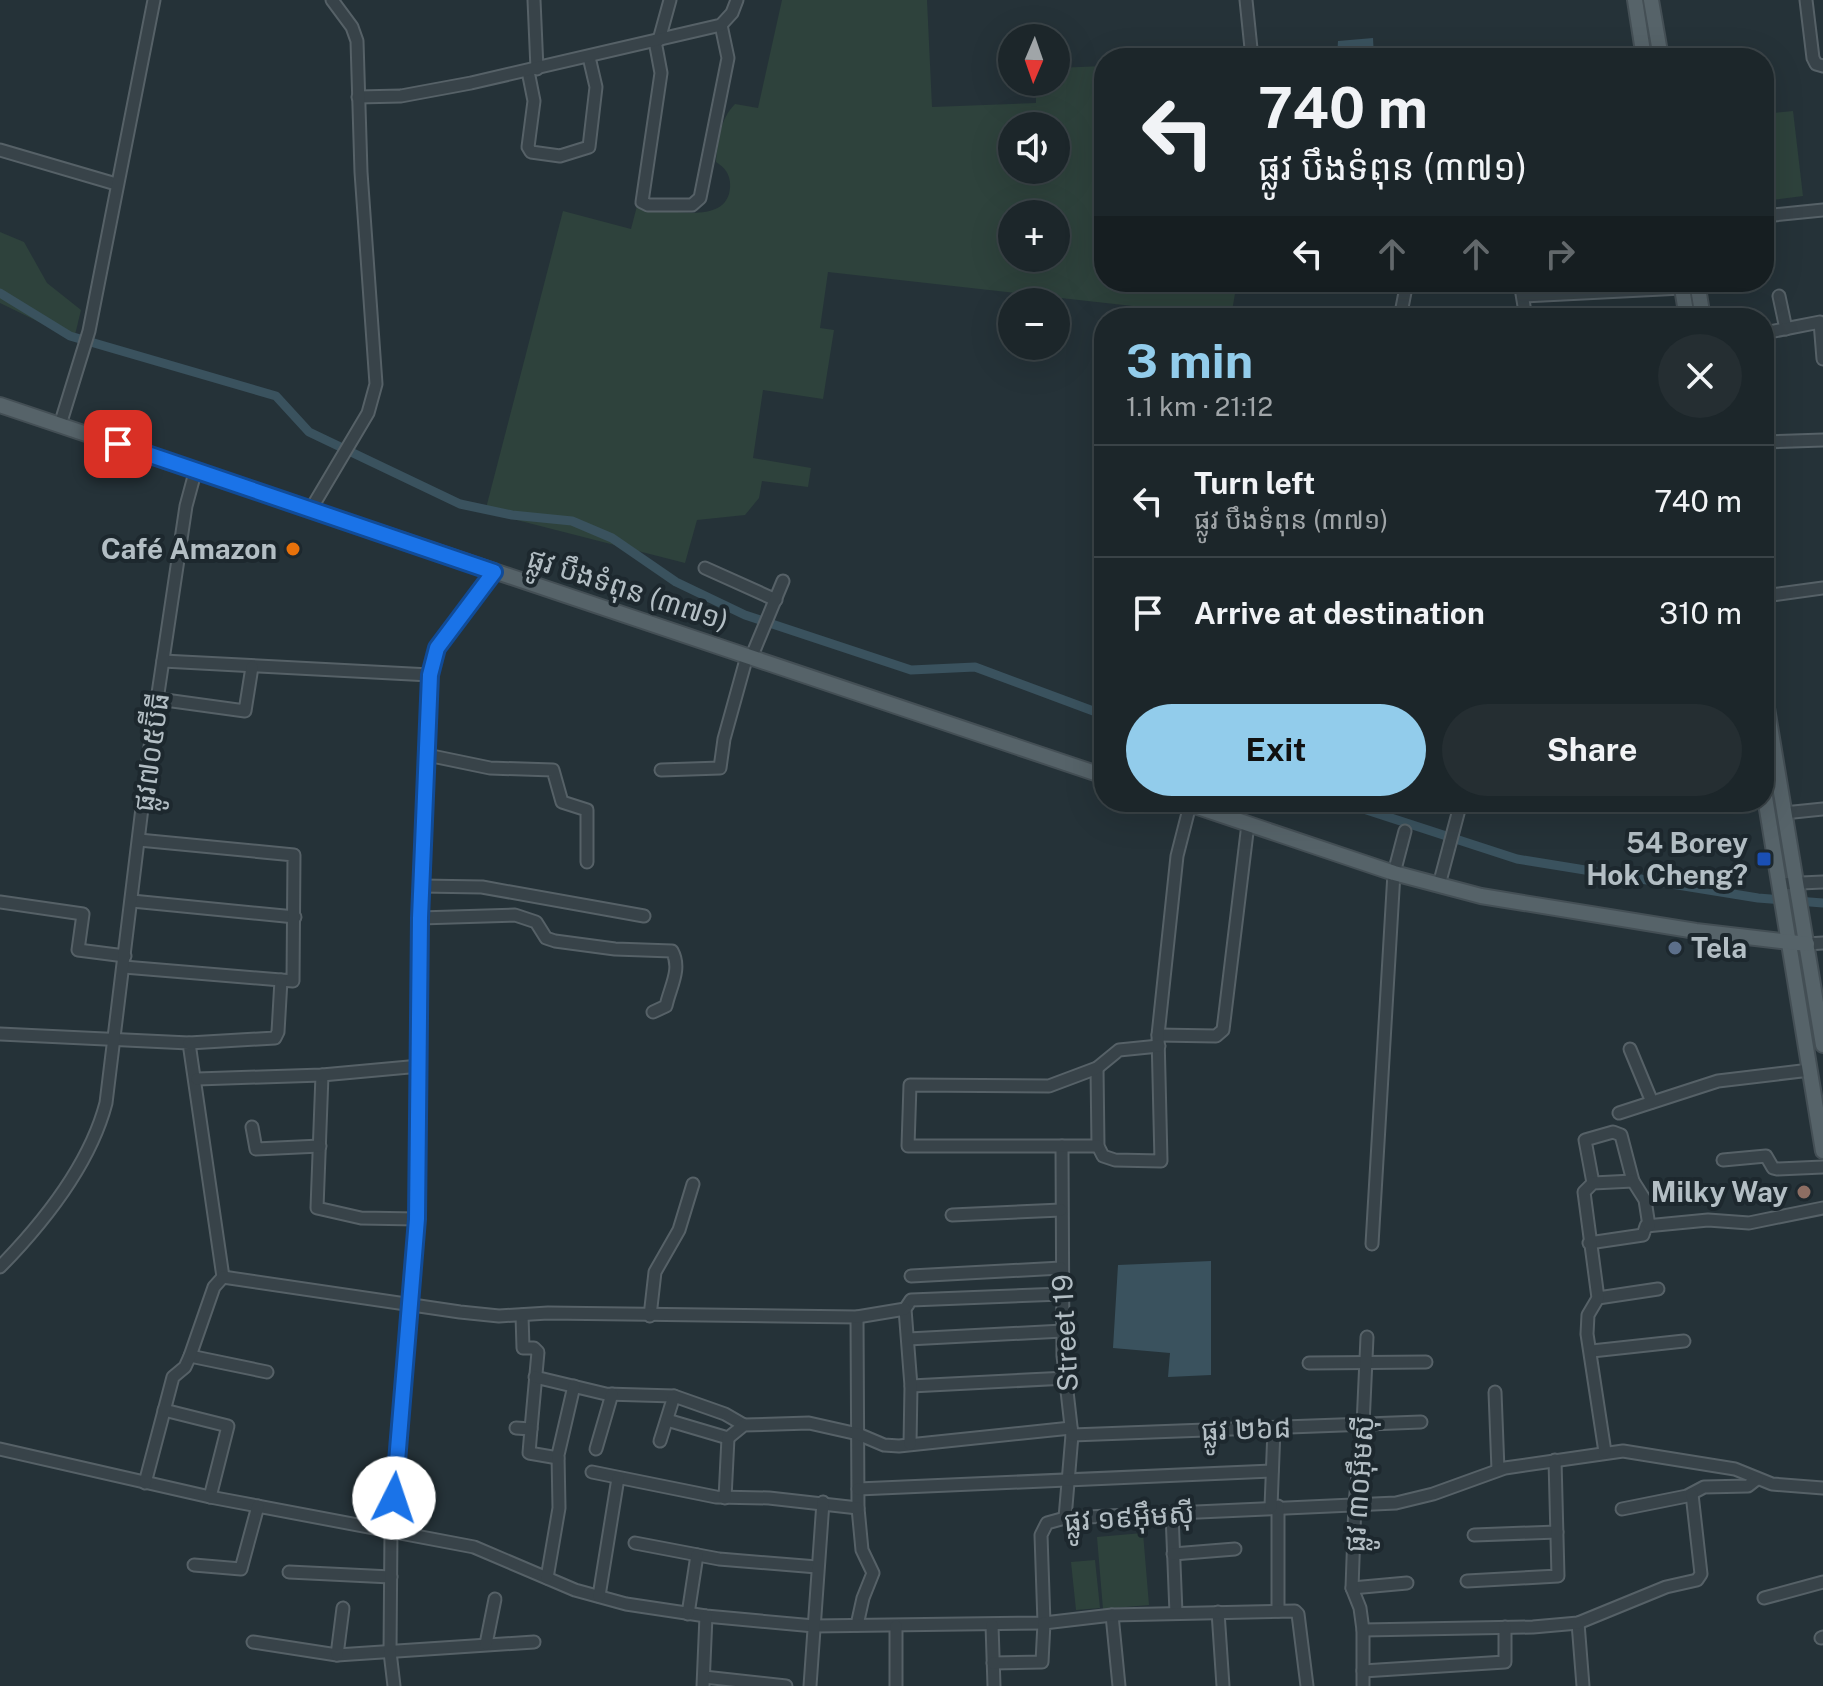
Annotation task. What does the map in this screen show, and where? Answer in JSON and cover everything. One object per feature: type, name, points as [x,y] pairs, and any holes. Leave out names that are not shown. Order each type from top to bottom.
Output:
[{"type":"main road","points":[[1635,0],[1642,48]]},
{"type":"main road","points":[[1651,0],[1659,48]]},
{"type":"main road","name":"ផ្លូវ បឹងទំពុន (៣៧១)","points":[[0,405],[1094,773]]},
{"type":"main road","points":[[1774,752],[1823,1045]]},
{"type":"main road","points":[[1213,812],[1394,873],[1439,885],[1551,909],[1807,944]]},
{"type":"main road","points":[[1767,812],[1823,1151]]},
{"type":"street","points":[[60,425],[89,331],[154,0]]},
{"type":"street","points":[[311,509],[368,413],[376,392],[377,374],[355,34],[332,0]]},
{"type":"street","points":[[534,0],[534,101],[528,147],[531,152],[560,156],[589,147],[596,87],[589,57]]},
{"type":"street","points":[[670,0],[657,41],[661,73],[642,202],[648,205],[692,205],[700,198],[728,58],[721,25]]},
{"type":"street","points":[[358,97],[401,96],[532,70],[721,25],[732,13],[737,0]]},
{"type":"street","points":[[1246,0],[1251,48]]},
{"type":"street","points":[[1808,0],[1813,58],[1816,64],[1823,66]]},
{"type":"street","points":[[0,150],[116,184]]},
{"type":"street","points":[[1774,215],[1823,210]]},
{"type":"street","points":[[1522,292],[1525,308]]},
{"type":"street","points":[[1523,296],[1580,292]]},
{"type":"street","points":[[1779,296],[1786,329]]},
{"type":"street","points":[[1774,331],[1822,321],[1823,359]]},
{"type":"street","points":[[1774,442],[1823,440]]},
{"type":"street","name":"ផ្លូវ៧០៥ប៊ីធី","points":[[0,1267],[41,1219],[98,1134],[106,1103],[163,661],[186,506],[196,469]]},
{"type":"street","points":[[705,568],[776,600]]},
{"type":"street","points":[[394,1686],[390,1652],[391,1530],[417,1219],[420,918],[430,675],[437,648],[494,572]]},
{"type":"street","points":[[661,770],[720,768],[724,739],[749,657],[783,581]]},
{"type":"street","points":[[1774,595],[1823,588]]},
{"type":"street","points":[[163,661],[430,675]]},
{"type":"street","points":[[158,699],[245,711],[252,667]]},
{"type":"street","points":[[427,755],[490,768],[553,770],[562,802],[587,810],[587,862]]},
{"type":"street","points":[[1784,813],[1823,809]]},
{"type":"street","points":[[1097,1068],[1098,1146],[1108,1159],[1161,1161],[1159,1040],[1177,856],[1185,812]]},
{"type":"street","points":[[1439,885],[1458,812]]},
{"type":"street","points":[[1098,1146],[908,1146],[910,1085],[1049,1086],[1097,1068],[1119,1050],[1159,1040],[1216,1036],[1223,1030],[1248,824]]},
{"type":"street","points":[[1372,1244],[1394,873],[1405,831]]},
{"type":"street","points":[[0,902],[83,914],[78,950],[124,962],[293,981],[296,860],[291,853],[233,851],[139,840]]},
{"type":"street","points":[[1779,886],[1823,882]]},
{"type":"street","points":[[422,886],[482,887],[644,916]]},
{"type":"street","points":[[132,901],[295,917]]},
{"type":"street","points":[[420,918],[515,915],[536,922],[546,938],[555,941],[615,949],[672,951],[676,956],[676,977],[666,1006],[653,1012]]},
{"type":"street","points":[[1807,944],[1823,943]]},
{"type":"street","points":[[0,1034],[115,1037],[189,1043],[275,1038],[281,980]]},
{"type":"street","points":[[145,1483],[173,1377],[185,1367],[214,1287],[223,1277],[197,1079],[189,1043]]},
{"type":"street","points":[[1630,1049],[1652,1102]]},
{"type":"street","points":[[197,1079],[322,1075],[420,1066]]},
{"type":"street","points":[[1619,1113],[1742,1076],[1810,1070]]},
{"type":"street","points":[[322,1075],[317,1208],[361,1218],[417,1219]]},
{"type":"street","points":[[252,1127],[253,1146],[256,1149],[320,1146]]},
{"type":"street","points":[[1593,1183],[1585,1140],[1613,1132],[1621,1135],[1633,1181],[1645,1200],[1649,1226]]},
{"type":"street","name":"Street 19","points":[[1062,1146],[1063,1331],[1072,1432],[1065,1518]]},
{"type":"street","points":[[1723,1160],[1766,1156],[1777,1169],[1823,1167]]},
{"type":"street","points":[[1605,1452],[1587,1321],[1598,1298],[1584,1193],[1593,1183],[1633,1181]]},
{"type":"street","points":[[650,1316],[655,1272],[679,1230],[693,1184]]},
{"type":"street","points":[[1589,1243],[1643,1235],[1645,1226],[1708,1220],[1749,1223],[1823,1208]]},
{"type":"street","points":[[952,1215],[1061,1210]]},
{"type":"street","points":[[911,1276],[1061,1268]]},
{"type":"street","points":[[223,1277],[486,1314],[857,1317],[905,1309]]},
{"type":"street","points":[[1598,1298],[1658,1289]]},
{"type":"street","points":[[910,1444],[911,1386],[905,1309],[911,1300],[1062,1294]]},
{"type":"street","points":[[522,1315],[523,1348],[534,1348],[538,1352],[529,1453],[558,1458]]},
{"type":"street","points":[[857,1317],[858,1508],[862,1550],[873,1573],[857,1625]]},
{"type":"street","points":[[908,1339],[1063,1331]]},
{"type":"street","name":"ផ្លូវ ៣០អ៊ឹមស៊ី","points":[[1363,1686],[1363,1630],[1360,1608],[1352,1588],[1367,1337]]},
{"type":"street","points":[[1592,1351],[1684,1341]]},
{"type":"street","points":[[190,1356],[267,1372]]},
{"type":"street","points":[[1309,1363],[1426,1362]]},
{"type":"street","points":[[535,1377],[612,1394],[674,1396],[725,1414],[744,1425],[728,1438],[725,1498]]},
{"type":"street","points":[[911,1386],[1067,1378]]},
{"type":"street","points":[[547,1578],[559,1508],[558,1458],[574,1386]]},
{"type":"street","points":[[1495,1392],[1498,1470]]},
{"type":"street","points":[[596,1449],[612,1394]]},
{"type":"street","points":[[660,1441],[674,1396]]},
{"type":"street","points":[[164,1410],[228,1426],[210,1497]]},
{"type":"street","points":[[667,1420],[728,1438]]},
{"type":"street","name":"ផ្លូវ ២៦៨","points":[[744,1425],[809,1423],[858,1434],[884,1445],[1072,1432],[1274,1429],[1421,1422]]},
{"type":"street","points":[[516,1428],[531,1429]]},
{"type":"street","points":[[1274,1429],[1272,1471],[1278,1611]]},
{"type":"street","points":[[0,1449],[210,1497],[474,1547],[599,1596],[626,1604],[688,1614],[814,1626],[992,1625],[1176,1613],[1278,1611],[1298,1614],[1307,1686]]},
{"type":"street","name":"ផ្លូវ ១៩អ៊ឹមស៊ី","points":[[993,1663],[1042,1662],[1041,1535],[1047,1523],[1065,1518],[1403,1502],[1498,1470],[1605,1452],[1637,1452],[1675,1458],[1735,1469],[1772,1484],[1823,1488]]},
{"type":"street","points":[[1467,1581],[1558,1576],[1555,1460]]},
{"type":"street","points":[[858,1489],[1272,1471]]},
{"type":"street","points":[[592,1472],[725,1498],[823,1502],[858,1508]]},
{"type":"street","points":[[599,1596],[618,1478]]},
{"type":"street","points":[[1622,1509],[1692,1494],[1704,1487],[1748,1486],[1757,1479]]},
{"type":"street","points":[[1363,1630],[1578,1623],[1666,1587],[1699,1579],[1692,1494]]},
{"type":"street","points":[[810,1686],[823,1502]]},
{"type":"street","points":[[194,1565],[241,1569],[258,1506]]},
{"type":"street","points":[[1172,1514],[1176,1613]]},
{"type":"street","points":[[1474,1535],[1557,1532]]},
{"type":"street","points":[[635,1543],[697,1555],[817,1567]]},
{"type":"street","points":[[1173,1554],[1235,1549]]},
{"type":"street","points":[[688,1614],[697,1555]]},
{"type":"street","points":[[289,1572],[391,1577]]},
{"type":"street","points":[[1764,1598],[1823,1582]]},
{"type":"street","points":[[1352,1588],[1407,1583]]},
{"type":"street","points":[[486,1644],[495,1599]]},
{"type":"street","points":[[337,1655],[343,1608]]},
{"type":"street","points":[[1218,1612],[1223,1686]]},
{"type":"street","points":[[1112,1615],[1119,1686]]},
{"type":"street","points":[[706,1616],[703,1682],[778,1685]]},
{"type":"street","points":[[1578,1623],[1583,1686]]},
{"type":"street","points":[[992,1625],[994,1686]]},
{"type":"street","points":[[896,1626],[896,1686]]},
{"type":"street","points":[[1363,1671],[1505,1662],[1505,1627]]},
{"type":"street","points":[[253,1642],[337,1655],[534,1642]]},
{"type":"green space","points":[[782,0],[927,0],[932,107],[1036,103],[1036,96],[1070,96],[1070,67],[1094,66],[1094,292],[1235,292],[1233,308],[1150,308],[1070,299],[1070,288],[998,288],[998,291],[828,272],[820,328],[834,330],[823,399],[763,390],[753,458],[811,468],[808,487],[762,481],[759,498],[745,515],[697,520],[685,563],[485,512],[563,211],[631,229],[637,206],[692,213],[718,208],[726,200],[730,188],[727,173],[716,162],[723,123],[735,104],[758,108]]},
{"type":"green space","points":[[1793,111],[1803,196],[1774,200],[1774,113]]},
{"type":"green space","points":[[0,232],[24,242],[47,283],[81,310],[74,339],[0,303]]},
{"type":"green space","points":[[1143,1533],[1149,1605],[1103,1609],[1097,1537]]},
{"type":"green space","points":[[1095,1560],[1100,1608],[1076,1610],[1071,1562]]},
{"type":"water","points":[[1373,38],[1374,48],[1338,48],[1338,41]]},
{"type":"water","points":[[1211,1261],[1211,1375],[1168,1377],[1170,1353],[1113,1348],[1118,1265]]},
{"type":"waterway","points":[[0,293],[70,336],[276,396],[309,432],[460,504],[512,515],[572,521],[612,538],[676,582],[745,615],[911,670],[975,667],[1094,711]]},
{"type":"waterway","points":[[1373,812],[1517,859],[1758,898],[1823,903]]},
{"type":"place","name":"Café Amazon","points":[[293,549]]},
{"type":"place","name":"54 Borey Hok Cheng?","points":[[1764,859]]},
{"type":"place","name":"Tela","points":[[1675,948]]},
{"type":"place","name":"Milky Way","points":[[1804,1192]]},
{"type":"route","points":[[118,444],[494,572],[437,648],[430,675],[420,918],[417,1219],[394,1498]]}]
